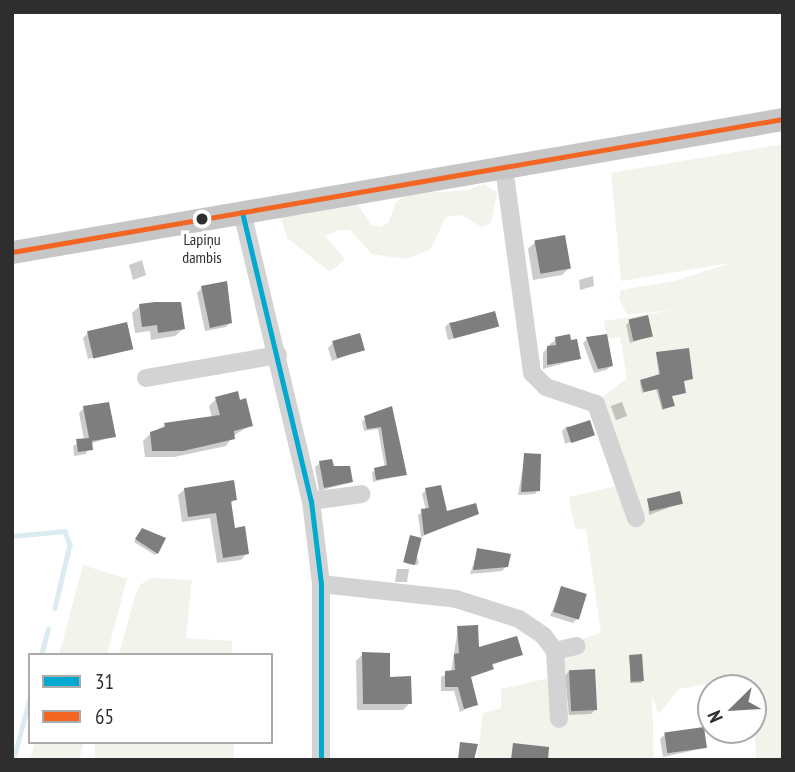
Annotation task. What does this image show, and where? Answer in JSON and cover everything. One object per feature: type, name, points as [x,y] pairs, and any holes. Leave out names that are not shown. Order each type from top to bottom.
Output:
[{"type":"main road","points":[[12,251],[783,119]]},
{"type":"street","points":[[504,167],[532,373],[546,387],[596,404],[636,518]]},
{"type":"street","points":[[242,212],[311,501],[321,584],[321,760]]},
{"type":"street","points":[[146,378],[278,355]]},
{"type":"street","points":[[311,501],[362,494]]},
{"type":"street","points":[[321,584],[456,600],[493,609],[533,627],[555,651],[559,719]]},
{"type":"street","points":[[555,651],[576,646]]},
{"type":"shaded area","points":[[783,144],[783,760],[756,760],[755,744],[767,744],[767,674],[697,674],[697,686],[679,689],[658,714],[652,694],[654,760],[477,760],[483,713],[501,708],[501,689],[549,678],[562,666],[565,644],[601,633],[586,529],[575,529],[569,497],[629,483],[601,398],[627,378],[620,337],[607,339],[604,321],[681,309],[627,315],[619,298],[621,290],[674,281],[731,263],[621,281],[611,173]]},
{"type":"shaded area","points":[[484,184],[497,192],[491,223],[482,227],[461,215],[446,217],[430,250],[405,259],[372,254],[350,230],[339,230],[325,236],[345,259],[330,272],[287,238],[281,218],[284,211],[305,213],[357,203],[371,225],[381,227],[389,222],[395,203],[407,194],[468,190]]},
{"type":"shaded area","points":[[83,565],[127,579],[108,653],[60,653]]},
{"type":"shaded area","points":[[152,578],[192,580],[186,638],[232,641],[232,653],[120,653],[135,596],[141,584]]},
{"type":"shaded area","points":[[34,744],[83,744],[79,760],[30,760]]},
{"type":"shaded area","points":[[95,744],[234,744],[234,760],[95,760]]},
{"type":"building","points":[[565,235],[571,268],[540,274],[534,240]]},
{"type":"building","points":[[227,281],[232,323],[210,328],[201,286]]},
{"type":"building","points":[[181,302],[185,329],[158,333],[157,325],[142,327],[139,304]]},
{"type":"building","points":[[495,311],[499,326],[454,339],[450,323]]},
{"type":"building","points":[[648,315],[653,336],[633,341],[629,319]]},
{"type":"building","points":[[127,322],[133,349],[93,359],[87,331]]},
{"type":"building","points":[[360,333],[365,350],[337,358],[332,341]]},
{"type":"building","points":[[570,334],[571,340],[577,339],[581,359],[547,365],[547,346],[556,345],[555,337]]},
{"type":"building","points":[[607,334],[613,366],[598,369],[586,337]]},
{"type":"building","points":[[689,348],[693,379],[684,381],[686,393],[672,396],[675,406],[663,409],[658,389],[644,392],[640,380],[660,374],[656,352]]},
{"type":"building","points":[[238,391],[240,400],[246,398],[253,426],[234,431],[235,439],[183,451],[152,451],[150,432],[165,427],[164,423],[220,415],[215,397]]},
{"type":"building","points":[[109,402],[116,437],[92,441],[93,450],[78,452],[76,439],[89,438],[83,406]]},
{"type":"building","points":[[392,406],[407,475],[376,480],[374,468],[387,465],[381,427],[367,429],[364,416]]},
{"type":"building","points":[[590,420],[595,435],[571,443],[566,428]]},
{"type":"building","points":[[524,453],[541,454],[540,491],[521,492]]},
{"type":"building","points":[[332,459],[334,466],[350,466],[353,482],[324,488],[319,461]]},
{"type":"building","points":[[234,480],[237,500],[231,501],[235,528],[245,526],[249,554],[223,558],[216,513],[188,517],[184,488]]},
{"type":"building","points":[[441,485],[447,511],[476,503],[479,514],[424,535],[421,509],[429,508],[425,488]]},
{"type":"building","points":[[680,491],[683,504],[650,511],[647,499]]},
{"type":"building","points":[[142,528],[166,538],[158,554],[135,539]]},
{"type":"building","points":[[410,535],[422,538],[415,565],[403,562]]},
{"type":"building","points":[[477,548],[511,554],[508,567],[473,570]]},
{"type":"building","points":[[561,586],[587,594],[579,620],[553,612]]},
{"type":"building","points":[[478,625],[479,647],[517,636],[523,655],[492,664],[494,669],[471,677],[478,705],[464,709],[458,687],[445,687],[445,671],[455,670],[454,654],[459,653],[457,626]]},
{"type":"building","points":[[362,652],[390,653],[390,677],[411,676],[412,704],[363,704]]},
{"type":"building","points":[[642,654],[644,681],[631,682],[629,655]]},
{"type":"building","points":[[595,669],[597,710],[571,711],[569,670]]},
{"type":"building","points":[[697,728],[697,744],[706,744],[707,748],[667,753],[664,733]]},
{"type":"building","points":[[460,742],[478,744],[474,760],[458,760]]},
{"type":"building","points":[[513,743],[549,747],[548,760],[511,760]]},
{"type":"waterway","points":[[12,536],[65,531],[70,545],[55,608]]},
{"type":"waterway","points":[[42,653],[48,629]]},
{"type":"waterway","points":[[13,760],[28,704]]},
{"type":"transit line","name":"65","points":[[12,252],[783,119]]},
{"type":"transit line","name":"31","points":[[242,212],[311,501],[321,584],[321,760]]},
{"type":"place","name":"Lapiņu dambis","points":[[202,219]]}]
